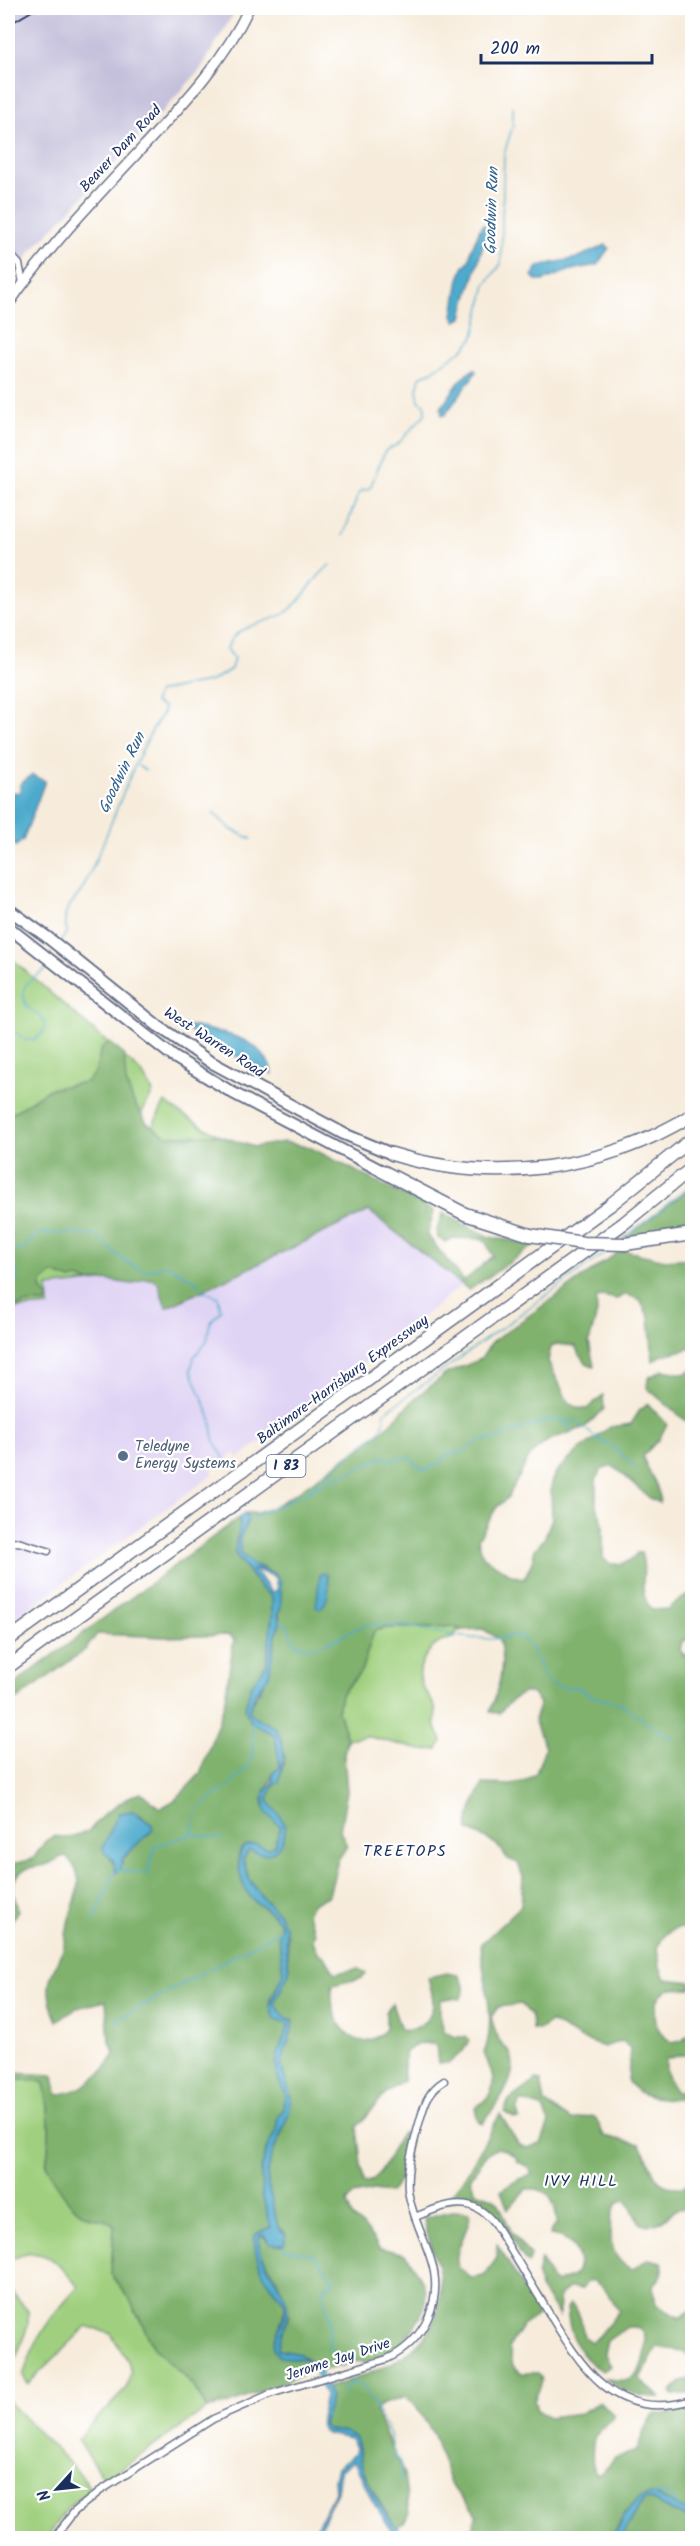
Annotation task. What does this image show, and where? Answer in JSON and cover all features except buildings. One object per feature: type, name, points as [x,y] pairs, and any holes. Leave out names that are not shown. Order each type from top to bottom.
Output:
[{"type":"highway","points":[[392,1154],[457,1168],[504,1171],[549,1168],[614,1152],[654,1136],[693,1115]]},
{"type":"highway","name":"Baltimore-Harrisburg Expressway","points":[[8,1640],[602,1211],[693,1139]]},
{"type":"highway","name":"I 83","points":[[8,1667],[615,1229],[693,1168]]},
{"type":"highway","points":[[382,1171],[465,1214],[530,1235],[583,1243],[625,1244],[693,1234]]},
{"type":"main road","name":"Beaver Dam Road","points":[[8,305],[62,234],[199,86],[224,52],[249,8]]},
{"type":"main road","name":"West Warren Road","points":[[8,909],[47,936],[158,1026],[209,1061],[344,1134],[392,1154]]},
{"type":"main road","points":[[8,915],[37,929]]},
{"type":"main road","name":"West Warren Road","points":[[8,927],[143,1034],[200,1074],[382,1171]]},
{"type":"street","points":[[8,252],[19,264],[23,283]]},
{"type":"street","points":[[8,1543],[18,1542],[48,1551]]},
{"type":"street","name":"Jerome Jay Drive","points":[[54,2538],[63,2524],[85,2502],[191,2432],[249,2402],[397,2355],[415,2339],[429,2319],[435,2294],[434,2271],[408,2193],[409,2166],[427,2096],[444,2081]]},
{"type":"street","points":[[416,2217],[456,2204],[481,2209],[494,2223],[575,2356],[595,2379],[620,2396],[636,2402],[656,2405],[693,2400]]},
{"type":"shaded area","points":[[16,8],[237,8],[200,70],[33,249],[22,265],[19,257],[8,245],[8,12]]},
{"type":"shaded area","points":[[366,1197],[463,1284],[382,1350],[239,1458],[235,1453],[212,1470],[214,1474],[8,1623],[8,1309],[48,1287],[171,1273]]},
{"type":"green space","points":[[14,961],[142,1073],[153,1092],[132,1132],[152,1127],[165,1102],[183,1115],[263,1160],[171,1273],[48,1287],[49,1306],[8,1309],[8,969]]},
{"type":"green space","points":[[109,1042],[124,1055],[126,1082],[133,1101],[146,1122],[166,1136],[217,1135],[254,1147],[284,1142],[311,1148],[434,1211],[427,1235],[464,1281],[493,1256],[484,1239],[453,1238],[445,1242],[438,1238],[437,1230],[443,1213],[489,1237],[535,1245],[469,1290],[369,1211],[166,1308],[158,1283],[152,1279],[144,1279],[132,1284],[105,1280],[89,1282],[78,1278],[71,1280],[53,1273],[42,1282],[41,1289],[48,1297],[47,1303],[29,1303],[18,1306],[8,1317],[8,1116],[49,1089],[86,1082],[95,1073],[101,1049]]},
{"type":"green space","points":[[692,1187],[692,1220],[642,1237],[623,1239]]},
{"type":"green space","points":[[626,1251],[665,1260],[692,1258],[692,1348],[660,1356],[653,1361],[649,1317],[639,1299],[625,1294],[617,1299],[602,1296],[596,1299],[597,1313],[589,1342],[594,1367],[584,1361],[575,1346],[556,1344],[551,1347],[548,1361],[568,1402],[578,1408],[587,1409],[603,1395],[604,1409],[585,1427],[549,1440],[531,1454],[508,1497],[496,1508],[478,1539],[483,1557],[512,1575],[524,1579],[535,1549],[544,1539],[552,1518],[551,1486],[556,1472],[577,1452],[610,1427],[631,1424],[640,1410],[648,1404],[667,1424],[659,1439],[643,1456],[659,1491],[659,1503],[651,1499],[613,1466],[600,1470],[596,1481],[596,1506],[603,1523],[603,1558],[610,1564],[622,1563],[637,1553],[641,1553],[644,1568],[644,1595],[652,1610],[668,1609],[692,1591],[692,1639],[682,1641],[680,1650],[684,1655],[692,1654],[692,1930],[680,1928],[671,1930],[663,1937],[657,1948],[660,1967],[665,1979],[691,1982],[691,1988],[672,1989],[662,1993],[656,2004],[655,2016],[658,2028],[672,2043],[682,2041],[691,2031],[692,2015],[692,2055],[666,2059],[666,2073],[676,2092],[692,2092],[692,2112],[685,2100],[647,2095],[628,2082],[630,2048],[621,2041],[604,2047],[580,2038],[551,2022],[539,2030],[532,2029],[531,2015],[521,2004],[498,2007],[491,2017],[498,2038],[509,2051],[513,2070],[500,2099],[482,2124],[478,2120],[475,2108],[488,2096],[493,2084],[491,2070],[484,2053],[490,2027],[481,1944],[521,1906],[523,1877],[518,1863],[508,1859],[496,1844],[467,1829],[474,1803],[483,1784],[511,1785],[526,1781],[536,1773],[545,1748],[534,1720],[540,1703],[532,1693],[523,1693],[499,1713],[490,1712],[499,1685],[502,1658],[499,1639],[483,1629],[462,1630],[450,1626],[384,1628],[374,1631],[361,1671],[341,1694],[338,1711],[347,1739],[344,1755],[347,1791],[340,1830],[347,1846],[338,1860],[329,1895],[311,1905],[307,1914],[315,1932],[313,1940],[317,1952],[325,1957],[335,1973],[359,1969],[366,1974],[362,1978],[333,1985],[334,2010],[346,2032],[354,2038],[364,2041],[375,2038],[386,2029],[386,2013],[392,2004],[401,2030],[412,2029],[422,2024],[426,2021],[433,2006],[428,1977],[447,1973],[458,1975],[464,1984],[464,1992],[460,1999],[440,2000],[440,2016],[444,2031],[455,2037],[466,2037],[469,2041],[463,2051],[449,2063],[438,2063],[436,2045],[423,2043],[405,2053],[403,2081],[385,2094],[357,2127],[363,2183],[371,2181],[382,2170],[403,2132],[410,2142],[401,2178],[390,2193],[373,2191],[353,2195],[347,2203],[352,2217],[369,2232],[379,2248],[406,2254],[421,2278],[426,2293],[424,2309],[396,2351],[365,2363],[357,2361],[321,2371],[317,2363],[300,2354],[278,2350],[279,2337],[289,2316],[279,2283],[259,2250],[258,2238],[262,2235],[269,2242],[282,2245],[284,2231],[278,2227],[267,2172],[283,2130],[289,2092],[281,2066],[293,2019],[287,2020],[274,2003],[289,1973],[287,1935],[279,1914],[249,1880],[243,1859],[249,1850],[268,1852],[283,1839],[279,1815],[274,1812],[268,1798],[275,1783],[279,1783],[285,1758],[279,1734],[249,1711],[264,1682],[280,1622],[280,1581],[263,1568],[248,1562],[239,1551],[240,1538],[248,1520],[245,1513],[257,1513],[272,1508],[299,1491],[384,1430],[414,1399],[446,1374],[481,1359],[492,1342],[617,1253]]},
{"type":"green space","points":[[663,1370],[684,1374],[692,1370],[692,1426],[647,1388],[648,1378]]},
{"type":"green space","points":[[239,1518],[240,1527],[236,1540],[238,1559],[262,1589],[272,1597],[267,1664],[252,1685],[245,1708],[250,1722],[275,1735],[280,1767],[273,1773],[263,1799],[266,1808],[281,1827],[274,1846],[268,1849],[254,1845],[245,1846],[241,1849],[238,1861],[241,1876],[251,1898],[274,1916],[281,1925],[279,1935],[283,1973],[271,1999],[270,2007],[274,2019],[289,2025],[277,2060],[278,2076],[286,2095],[284,2111],[278,2116],[276,2130],[261,2170],[262,2195],[271,2227],[257,2234],[255,2246],[270,2285],[285,2305],[274,2348],[282,2357],[305,2359],[309,2364],[301,2375],[230,2404],[207,2409],[193,2385],[154,2347],[129,2298],[111,2274],[114,2226],[104,2220],[89,2217],[75,2208],[46,2166],[49,2124],[44,2083],[8,2079],[8,2073],[54,2075],[57,2094],[66,2093],[91,2081],[111,2061],[115,2053],[109,2040],[106,2001],[76,2008],[57,2021],[51,2003],[50,1981],[63,1951],[69,1919],[79,1886],[79,1879],[73,1864],[66,1856],[43,1866],[28,1868],[20,1872],[13,1887],[18,1910],[11,1922],[8,1934],[8,1865],[33,1859],[44,1843],[54,1836],[67,1838],[89,1831],[104,1814],[131,1796],[141,1793],[161,1808],[175,1800],[200,1774],[224,1705],[234,1639],[228,1635],[165,1637],[97,1634],[86,1649],[8,1706],[8,1689]],"holes":[[[119,1813],[139,1814],[152,1825],[150,1833],[114,1865],[103,1847]]]},
{"type":"green space","points":[[450,1626],[462,1630],[456,1632],[454,1638],[439,1643],[427,1653],[420,1675],[422,1686],[435,1708],[435,1725],[442,1741],[438,1749],[421,1750],[366,1736],[347,1739],[338,1711],[341,1694],[361,1671],[374,1631],[392,1628]]},
{"type":"green space","points":[[8,2079],[44,2083],[49,2124],[46,2166],[89,2217],[105,2218],[114,2226],[111,2274],[129,2298],[154,2347],[193,2385],[207,2409],[105,2480],[77,2439],[126,2389],[131,2373],[128,2361],[111,2334],[87,2326],[28,2384],[23,2376],[44,2328],[78,2287],[48,2257],[30,2254],[19,2256],[8,2262]]},
{"type":"green space","points":[[536,2080],[541,2081],[545,2103],[571,2120],[592,2116],[596,2118],[604,2136],[639,2144],[654,2175],[664,2185],[684,2187],[692,2177],[692,2210],[677,2210],[657,2224],[641,2224],[626,2200],[618,2202],[611,2219],[613,2249],[624,2265],[633,2269],[648,2259],[662,2262],[662,2275],[653,2286],[656,2305],[680,2318],[692,2309],[692,2326],[688,2331],[692,2359],[684,2351],[657,2347],[640,2378],[660,2397],[631,2393],[605,2379],[627,2380],[637,2375],[645,2350],[645,2338],[641,2329],[627,2327],[607,2341],[604,2354],[611,2366],[603,2371],[587,2359],[576,2344],[567,2308],[570,2304],[577,2310],[584,2337],[591,2342],[599,2336],[619,2311],[604,2288],[592,2280],[587,2282],[582,2289],[569,2288],[559,2300],[559,2316],[540,2288],[537,2276],[541,2259],[552,2281],[556,2283],[575,2274],[579,2265],[575,2250],[569,2242],[562,2237],[550,2235],[551,2230],[557,2224],[553,2202],[546,2193],[526,2189],[508,2209],[501,2191],[519,2179],[532,2175],[528,2167],[505,2150],[497,2148],[486,2155],[470,2179],[476,2192],[493,2198],[499,2204],[512,2233],[530,2256],[528,2264],[496,2214],[481,2199],[470,2196],[445,2202],[465,2177],[500,2114],[519,2145],[527,2148],[541,2144],[549,2123],[542,2107],[521,2101],[517,2110],[519,2119],[504,2112],[509,2100]]},
{"type":"green space","points":[[451,2211],[470,2212],[457,2255],[459,2268],[471,2278],[484,2276],[497,2258],[497,2244],[525,2291],[539,2306],[538,2315],[522,2326],[509,2347],[513,2366],[520,2373],[538,2373],[541,2376],[542,2380],[534,2401],[537,2410],[549,2417],[581,2413],[600,2402],[614,2415],[594,2439],[592,2461],[595,2474],[600,2474],[615,2458],[637,2451],[644,2430],[653,2414],[667,2414],[692,2407],[692,2513],[654,2495],[628,2510],[610,2538],[514,2538],[504,2531],[493,2537],[478,2538],[471,2530],[478,2515],[451,2486],[434,2435],[415,2405],[405,2397],[380,2405],[375,2411],[404,2474],[409,2514],[405,2522],[396,2528],[377,2498],[362,2467],[358,2443],[346,2432],[329,2430],[323,2424],[331,2398],[326,2388],[389,2364],[407,2353],[422,2339],[434,2322],[440,2301],[439,2270],[424,2218]]},
{"type":"green space","points":[[8,2281],[10,2289],[28,2311],[28,2325],[8,2380]]},
{"type":"green space","points":[[692,2378],[692,2393],[673,2395],[671,2392],[680,2383]]},
{"type":"green space","points":[[8,2401],[81,2475],[91,2490],[68,2507],[47,2538],[8,2538]]},
{"type":"green space","points":[[644,2499],[692,2520],[692,2538],[621,2538]]},
{"type":"water","points":[[482,225],[485,225],[484,242],[462,318],[456,321],[453,315],[459,279],[470,259],[471,250]]},
{"type":"water","points":[[606,245],[609,248],[597,265],[571,270],[542,281],[532,276],[539,266],[577,258]]},
{"type":"water","points":[[475,369],[476,372],[445,415],[442,415],[441,408],[456,386]]},
{"type":"water","points":[[32,775],[45,781],[23,840],[16,846],[8,843],[8,791],[17,793],[20,791],[20,784]]},
{"type":"water","points":[[186,1025],[225,1033],[249,1043],[267,1061],[273,1074],[201,1039],[185,1027]]},
{"type":"water","points":[[245,1513],[248,1520],[240,1538],[240,1553],[255,1566],[275,1574],[280,1581],[281,1608],[278,1614],[280,1622],[274,1641],[269,1676],[255,1694],[249,1711],[254,1717],[275,1727],[282,1742],[283,1761],[279,1783],[275,1783],[268,1798],[283,1820],[285,1829],[283,1840],[277,1849],[267,1854],[249,1850],[243,1859],[249,1880],[279,1914],[285,1926],[289,1973],[274,2003],[287,2020],[294,2021],[281,2066],[291,2097],[289,2114],[267,2172],[278,2227],[286,2235],[284,2244],[270,2243],[264,2235],[260,2236],[260,2251],[288,2307],[287,2320],[280,2337],[278,2350],[300,2354],[312,2363],[318,2364],[331,2398],[323,2424],[329,2430],[346,2432],[356,2438],[365,2476],[374,2495],[386,2514],[407,2538],[397,2538],[373,2502],[354,2461],[340,2470],[337,2491],[315,2538],[311,2538],[335,2491],[334,2480],[337,2468],[355,2454],[356,2447],[351,2439],[327,2434],[321,2427],[320,2419],[325,2396],[312,2366],[305,2359],[280,2357],[274,2350],[285,2306],[267,2280],[255,2249],[255,2235],[271,2227],[262,2195],[261,2170],[276,2130],[278,2116],[284,2109],[286,2095],[276,2068],[278,2053],[289,2025],[274,2019],[270,2005],[283,1973],[279,1936],[281,1925],[273,1915],[251,1898],[243,1883],[239,1867],[241,1851],[245,1846],[256,1844],[268,1849],[274,1846],[281,1827],[266,1813],[264,1800],[264,1794],[273,1782],[273,1773],[280,1767],[275,1735],[250,1722],[245,1708],[251,1686],[267,1664],[272,1597],[262,1589],[235,1554],[240,1527],[239,1518]],"holes":[[[252,1570],[275,1577],[277,1591],[271,1592],[259,1575]]]},
{"type":"water","points":[[320,1574],[327,1574],[329,1584],[328,1593],[326,1602],[320,1609],[316,1607]]},
{"type":"water","points":[[133,1811],[152,1825],[153,1829],[123,1858],[121,1868],[116,1873],[113,1860],[104,1852],[103,1847],[119,1813]]},
{"type":"water","points":[[650,2495],[661,2497],[680,2508],[691,2511],[692,2520],[644,2499],[621,2538],[610,2538],[621,2524],[622,2518],[640,2497]]},
{"type":"waterway","name":"Goodwin Run","points":[[343,536],[359,492],[370,488],[385,451],[398,444],[425,414],[425,405],[419,401],[417,390],[420,377],[462,350],[474,337],[486,284],[501,264],[504,154],[513,125],[513,106]]},
{"type":"waterway","name":"Goodwin Run","points":[[61,941],[67,932],[65,919],[67,910],[83,888],[130,777],[163,712],[164,708],[154,703],[158,692],[212,681],[231,669],[234,658],[227,649],[237,633],[288,611],[330,565]]},
{"type":"waterway","points":[[138,766],[145,770]]},
{"type":"waterway","points":[[213,813],[232,830],[252,839]]},
{"type":"waterway","name":"Goodwin Run","points":[[8,1027],[26,1040],[34,1040],[43,1033],[45,1025],[40,1016],[27,1007],[24,991],[28,982],[50,966]]},
{"type":"waterway","points":[[625,1238],[692,1184]]},
{"type":"waterway","points":[[8,1253],[25,1248],[35,1236],[43,1233],[97,1235],[113,1251],[135,1267],[149,1270],[168,1265],[197,1282],[204,1291],[218,1297],[221,1311],[210,1322],[207,1341],[194,1357],[191,1370],[211,1419],[214,1439],[227,1464]]},
{"type":"waterway","points":[[310,1489],[381,1430],[385,1419],[384,1413],[609,1250]]},
{"type":"waterway","points":[[8,1263],[17,1274],[17,1280],[8,1294]]},
{"type":"waterway","points":[[246,1520],[383,1457],[391,1460],[409,1457],[421,1469],[426,1470],[439,1463],[450,1453],[463,1452],[481,1440],[499,1439],[503,1435],[551,1420],[576,1421],[596,1438],[613,1447],[636,1468]]},
{"type":"waterway","points":[[559,1420],[575,1432]]},
{"type":"waterway","points":[[280,1622],[287,1625],[292,1638],[299,1645],[308,1647],[329,1642],[368,1625],[406,1626],[480,1639],[518,1635],[527,1643],[545,1678],[551,1684],[577,1687],[591,1696],[621,1704],[667,1736],[675,1738]]},
{"type":"waterway","points":[[192,1833],[197,1810],[232,1783],[249,1765],[253,1753],[252,1722]]},
{"type":"waterway","points":[[119,1870],[148,1874],[155,1846],[192,1834],[222,1839]]},
{"type":"waterway","points":[[94,1920],[115,1871]]},
{"type":"waterway","points":[[115,2021],[283,1929]]},
{"type":"waterway","points":[[282,2245],[286,2249],[313,2254],[333,2278],[333,2283],[324,2288],[322,2292],[330,2319],[329,2345],[342,2369]]},
{"type":"waterway","points":[[345,2373],[352,2382],[364,2388],[390,2434],[394,2455],[400,2463],[402,2482]]},
{"type":"waterway","points":[[345,2397],[345,2388],[351,2382]]},
{"type":"waterway","points":[[653,2495],[665,2493],[678,2503]]},
{"type":"tram line","points":[[8,25],[37,8]]},
{"type":"place","name":"Teledyne Energy Systems","points":[[123,1456]]},
{"type":"district","name":"TREETOPS","points":[[405,1851]]},
{"type":"district","name":"IVY HILL","points":[[581,2181]]}]
